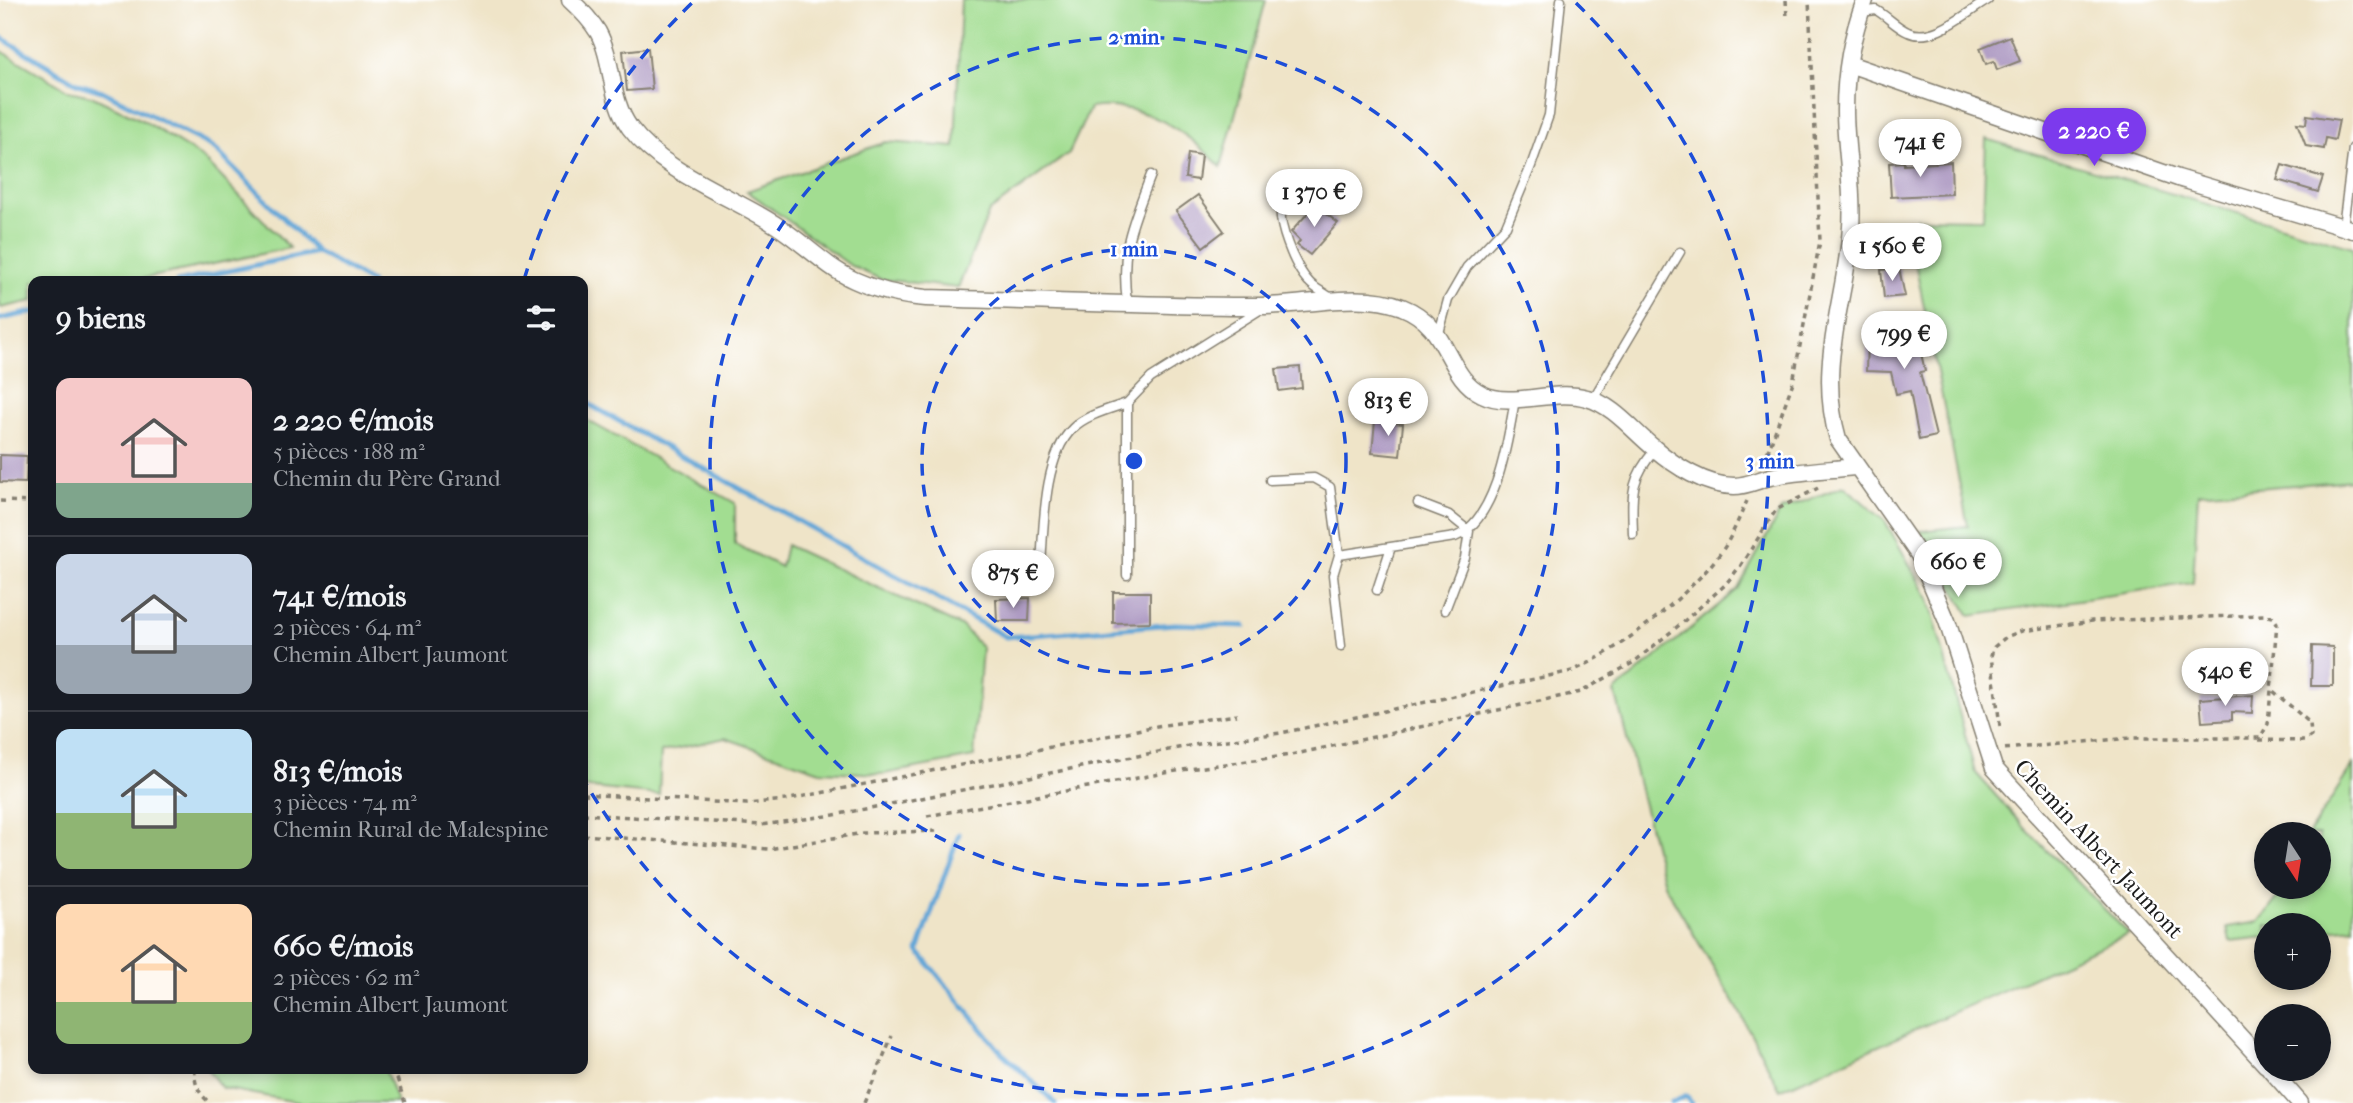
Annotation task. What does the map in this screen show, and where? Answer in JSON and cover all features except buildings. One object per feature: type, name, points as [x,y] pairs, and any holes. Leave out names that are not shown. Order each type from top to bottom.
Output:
[{"type":"street","points":[[570,0],[585,14],[598,33],[623,115],[643,142],[666,161],[773,223],[850,278],[900,296],[926,299],[1266,306],[1361,300],[1402,307],[1428,321],[1439,334],[1468,384],[1482,394],[1515,399],[1542,394],[1569,394],[1593,399],[1681,468],[1720,484],[1734,486],[1769,477],[1854,467]]},
{"type":"street","name":"Chemin Albert Jaumont","points":[[1863,6],[1854,28],[1845,108],[1851,226],[1828,369],[1831,417],[1838,439],[1854,467],[1896,519],[1919,555],[1947,621],[2009,788],[2254,1052]]},
{"type":"street","points":[[1849,64],[2178,178],[2348,228]]},
{"type":"street","name":"Chemin Albert Jaumont","points":[[2280,1081],[2300,1103]]},
{"type":"lane","points":[[1439,334],[1448,300],[1467,267],[1506,226],[1531,166],[1549,115],[1562,0]]},
{"type":"lane","points":[[1863,6],[1876,9],[1909,33],[1921,35],[1936,32],[1987,0]]},
{"type":"lane","points":[[2348,228],[2353,148]]},
{"type":"lane","points":[[1127,302],[1124,266],[1126,239],[1151,175]]},
{"type":"lane","points":[[1283,201],[1278,219],[1301,270],[1309,282],[1337,302]]},
{"type":"lane","points":[[1593,399],[1680,252]]},
{"type":"lane","points":[[1040,580],[1050,475],[1059,446],[1073,428],[1086,419],[1127,402],[1134,392],[1151,378],[1266,306]]},
{"type":"lane","points":[[1445,610],[1465,558],[1469,531],[1488,505],[1510,429],[1515,399]]},
{"type":"lane","points":[[1127,402],[1127,575]]},
{"type":"lane","points":[[1633,534],[1632,489],[1636,474],[1655,450]]},
{"type":"lane","points":[[1270,480],[1314,478],[1330,487],[1339,555],[1334,562],[1333,576],[1341,646]]},
{"type":"lane","points":[[1418,503],[1448,514],[1469,531]]},
{"type":"lane","points":[[1339,555],[1455,537],[1469,531]]},
{"type":"lane","points":[[1377,590],[1391,547]]},
{"type":"path","points":[[1786,0],[1787,18]]},
{"type":"path","points":[[588,814],[761,825],[823,817],[1203,743],[1281,733],[1572,671],[1591,663],[1630,638],[1700,577],[1726,545],[1755,482],[1793,382],[1820,241],[1809,0]]},
{"type":"path","points":[[927,816],[1182,770],[1292,755],[1509,710],[1581,692],[1634,662],[1683,622],[1724,585],[1741,565],[1776,510],[1820,487],[1836,469]]},
{"type":"path","points":[[0,501],[28,502]]},
{"type":"path","points":[[2247,740],[2260,738],[2268,724],[2278,631],[2273,617],[2092,621],[2022,631],[2006,637],[1991,656],[1996,753],[2131,738],[2304,741],[2311,736],[2310,723],[2272,690]]},
{"type":"path","points":[[588,794],[747,803],[785,800],[1157,726],[1237,715]]},
{"type":"path","points":[[588,835],[769,849],[863,833],[939,831]]},
{"type":"path","points":[[864,1103],[892,1036]]},
{"type":"path","points":[[195,1074],[194,1082],[201,1096],[210,1103]]},
{"type":"path","points":[[396,1074],[405,1103]]},
{"type":"green space","points":[[961,0],[1266,0],[1221,167],[1178,130],[1145,113],[1109,107],[1090,108],[1069,153],[989,212],[958,288],[880,279],[851,266],[747,191],[886,142],[955,147]]},
{"type":"green space","points":[[0,50],[69,91],[91,96],[142,120],[203,158],[290,248],[156,276],[28,276],[28,302],[0,308]]},
{"type":"green space","points":[[1986,139],[2353,247],[2353,480],[2198,493],[2193,583],[1970,616],[1920,531],[1968,526],[1914,257],[1916,218],[1983,219]]},
{"type":"green space","points":[[588,421],[735,503],[735,544],[781,567],[786,545],[963,627],[982,648],[974,757],[884,774],[820,771],[725,738],[661,752],[659,795],[588,788]]},
{"type":"green space","points":[[1844,486],[1885,521],[1929,599],[1975,772],[2022,825],[2129,934],[1780,1090],[1738,1009],[1664,884],[1615,691],[1738,589],[1781,510]]},
{"type":"green space","points":[[2353,765],[2353,927],[2331,930],[2331,913],[2266,913],[2276,900],[2331,900],[2331,822],[2316,822]]},
{"type":"green space","points":[[2254,923],[2254,938],[2230,941],[2227,927]]},
{"type":"green space","points":[[211,1074],[387,1074],[397,1103],[302,1103],[222,1088]]},
{"type":"waterway","points":[[0,37],[78,84],[102,91],[213,147],[317,252]]},
{"type":"waterway","points":[[205,276],[317,252],[360,276]]},
{"type":"waterway","points":[[0,319],[28,313]]},
{"type":"waterway","points":[[588,404],[1006,637],[1175,624],[1245,626]]},
{"type":"waterway","points":[[959,834],[918,951],[1000,1051],[1055,1103]]},
{"type":"waterway","points":[[1671,1103],[1687,1096],[1691,1103]]}]
